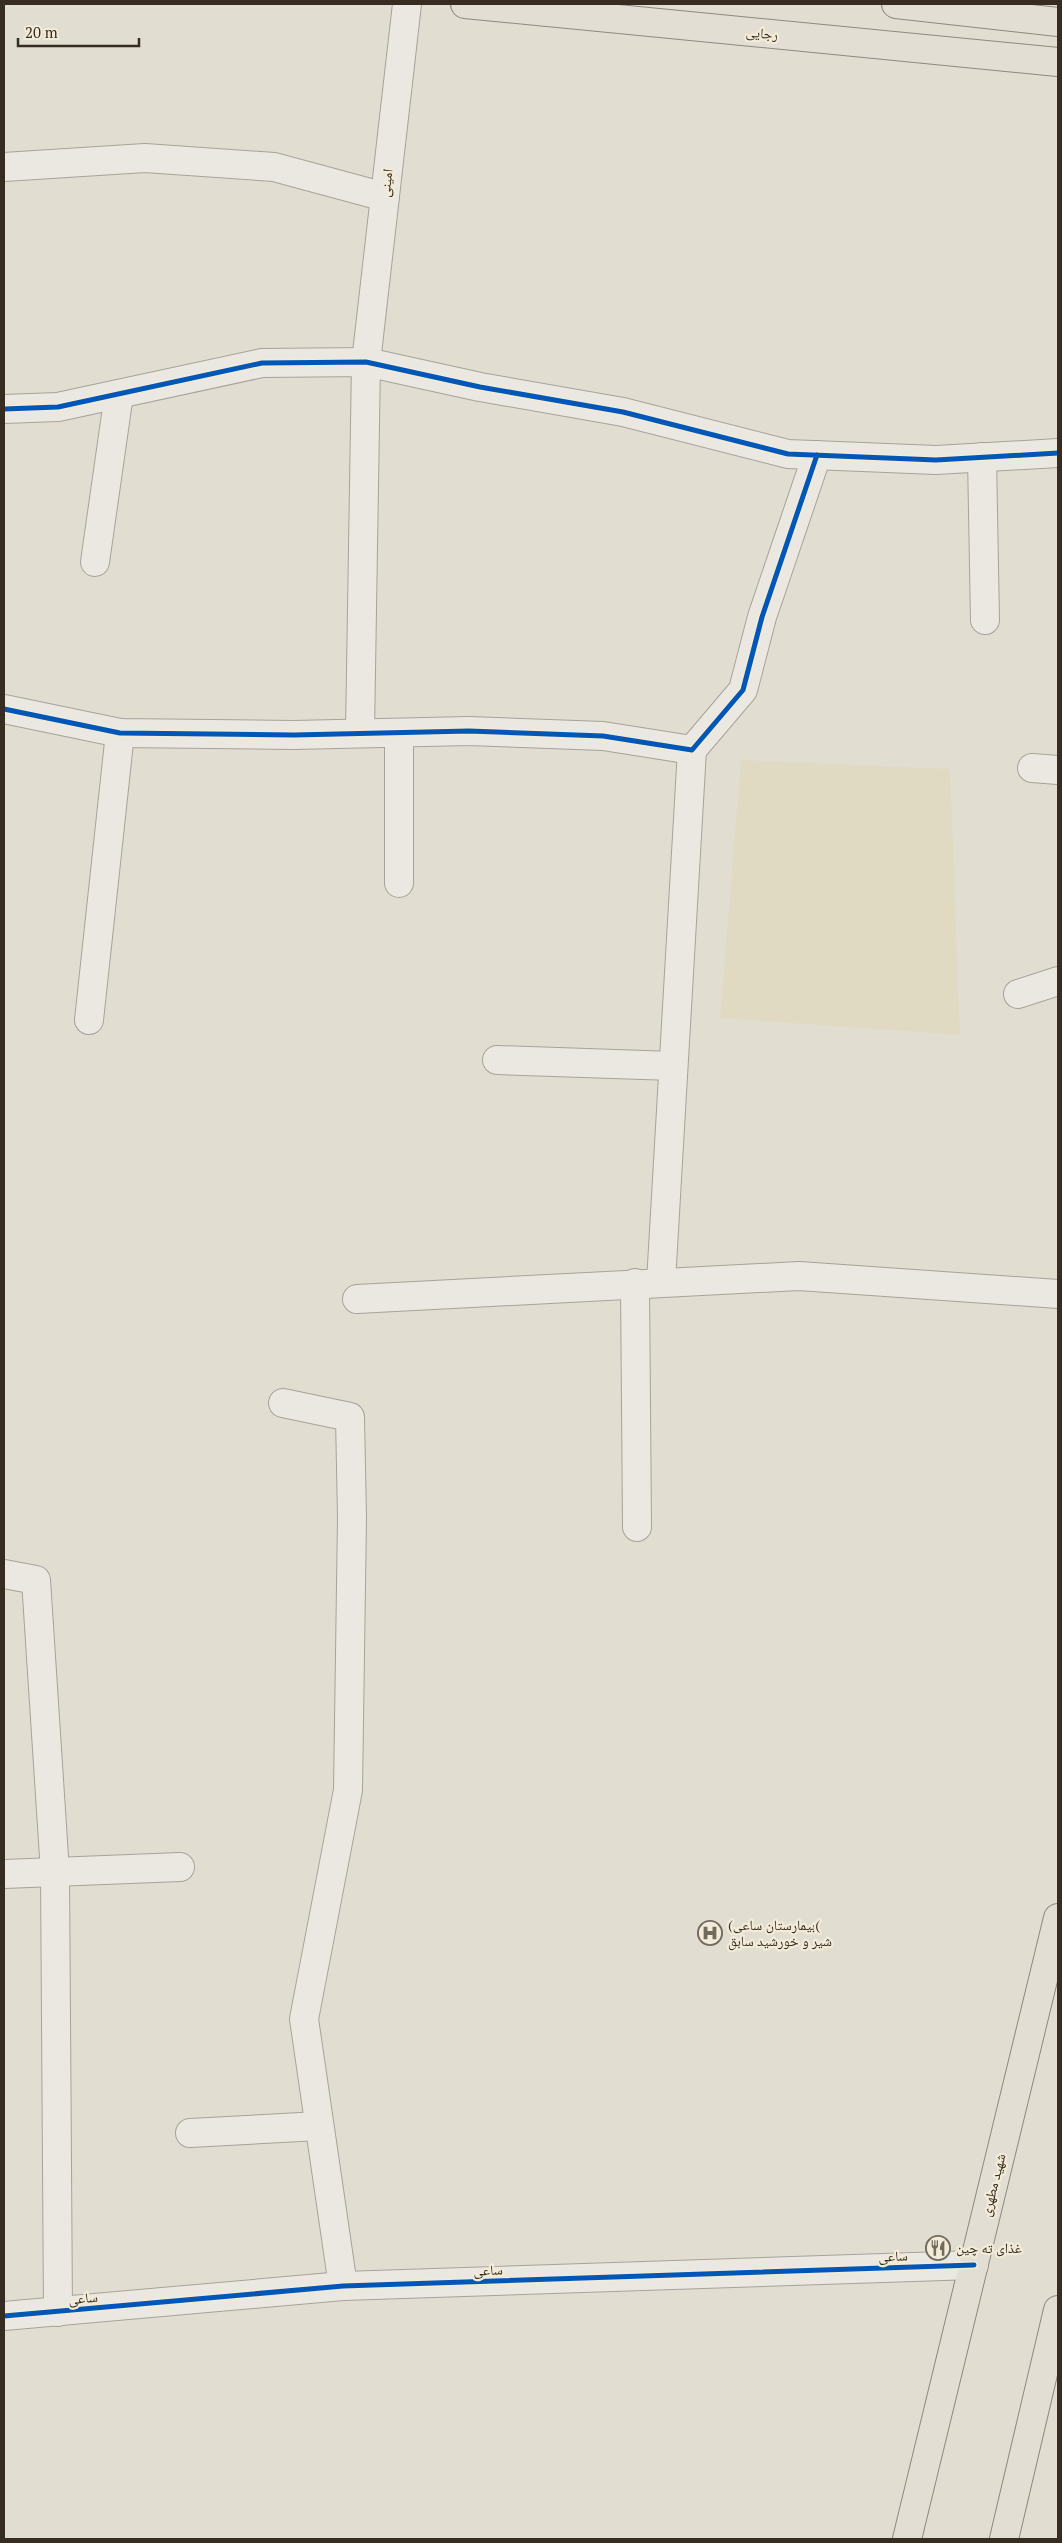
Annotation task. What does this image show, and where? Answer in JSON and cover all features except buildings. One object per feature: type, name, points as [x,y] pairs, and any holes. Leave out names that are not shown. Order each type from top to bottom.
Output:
[{"type":"main road","name":"رجایی","points":[[465,4],[1058,62]]},
{"type":"main road","points":[[896,4],[1058,22]]},
{"type":"main road","name":"شهید مطهری","points":[[907,2539],[1058,1918]]},
{"type":"main road","points":[[1004,2539],[1058,2310]]},
{"type":"street","name":"امینی","points":[[360,733],[366,362],[407,4]]},
{"type":"street","points":[[4,167],[145,158],[274,167],[385,197]]},
{"type":"street","points":[[4,409],[58,407],[262,363],[366,362],[480,386],[623,412],[788,454],[936,460],[1058,453]]},
{"type":"street","points":[[95,562],[119,394]]},
{"type":"street","points":[[637,1527],[648,1282],[673,1066],[692,750],[744,690],[762,617],[817,455]]},
{"type":"street","points":[[982,457],[985,620]]},
{"type":"street","points":[[4,709],[120,733],[294,735],[469,731],[603,736],[692,750]]},
{"type":"street","points":[[89,1020],[120,733]]},
{"type":"street","points":[[398,883],[399,733]]},
{"type":"street","points":[[1018,994],[1058,981]]},
{"type":"street","points":[[497,1060],[673,1066]]},
{"type":"street","points":[[358,1299],[648,1282],[799,1276],[1058,1294]]},
{"type":"street","points":[[283,1403],[350,1416],[352,1518],[348,1790],[304,2019],[342,2286]]},
{"type":"street","points":[[4,1574],[36,1580],[55,1872],[58,2312]]},
{"type":"street","points":[[4,1874],[180,1867]]},
{"type":"street","points":[[190,2133],[319,2126]]},
{"type":"street","name":"ساعی","points":[[4,2316],[342,2286],[974,2265]]},
{"type":"shaded area","points":[[741,760],[950,769],[960,1035],[720,1018]]},
{"type":"cycle path","points":[[4,409],[58,407],[262,363],[366,362],[480,387],[623,412],[788,454],[936,460],[1058,453]]},
{"type":"cycle path","points":[[4,709],[120,733],[294,735],[469,731],[603,736],[692,750],[743,690],[762,617],[817,455]]},
{"type":"cycle path","points":[[4,2316],[343,2286],[974,2265]]},
{"type":"place","name":"(بیمارستان ساعی( شیر و خورشید سابق","points":[[710,1933]]},
{"type":"place","name":"غذای ته چین","points":[[938,2248]]}]
